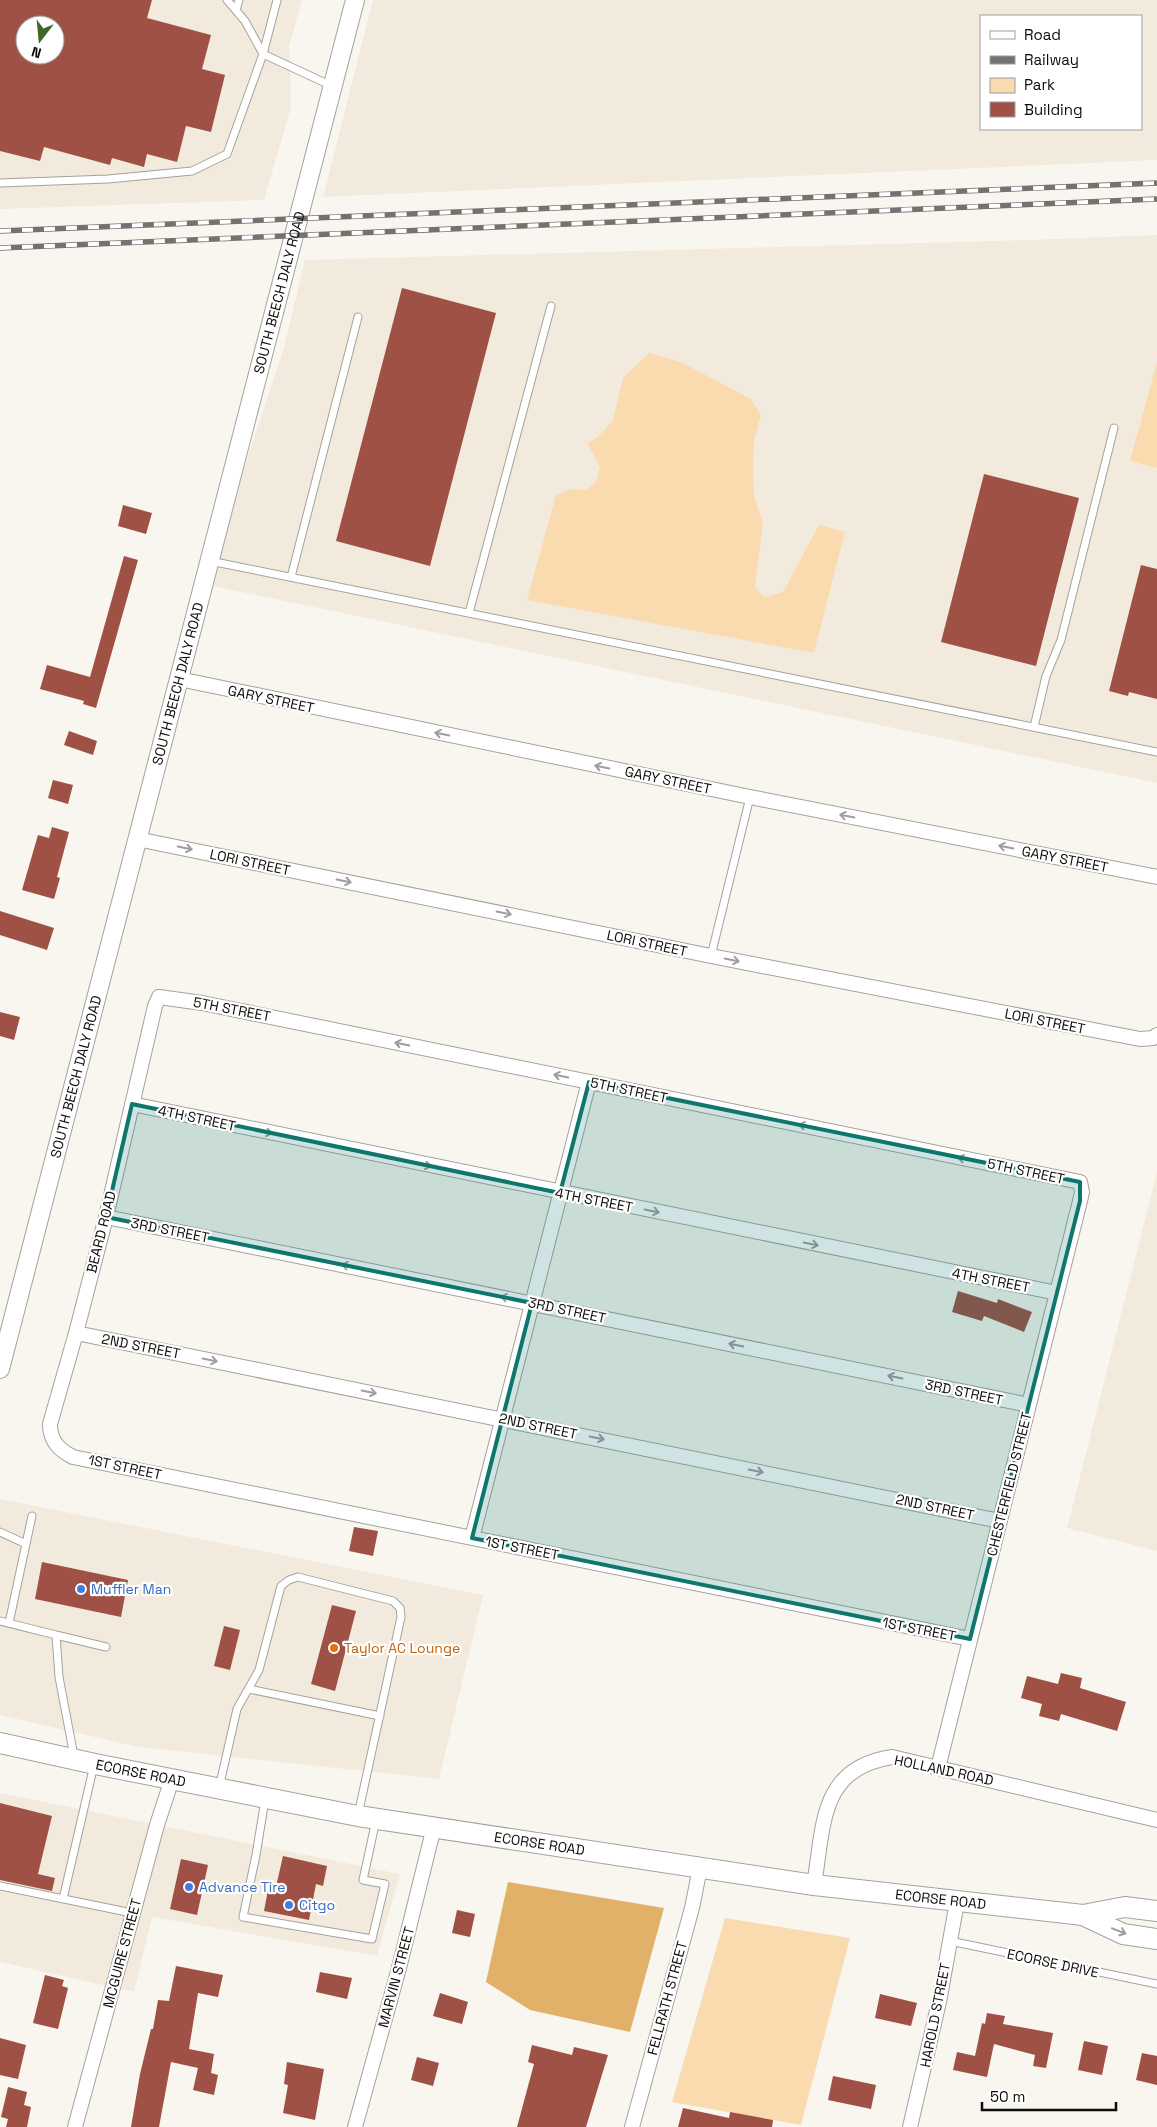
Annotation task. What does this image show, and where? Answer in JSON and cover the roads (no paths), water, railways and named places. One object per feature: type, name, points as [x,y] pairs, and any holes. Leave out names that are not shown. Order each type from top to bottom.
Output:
[{"type":"main road","name":"ECORSE ROAD","points":[[0,1743],[94,1764],[367,1817],[814,1885],[1083,1915],[1125,1907],[1157,1911]]},
{"type":"main road","name":"ECORSE ROAD","points":[[1083,1915],[1123,1934],[1157,1939]]},
{"type":"street","name":"SOUTH BEECH DALY ROAD","points":[[0,1369],[355,0]]},
{"type":"street","name":"GARY STREET","points":[[179,679],[750,797],[1157,877]]},
{"type":"street","name":"LORI STREET","points":[[138,839],[711,956],[1140,1039],[1153,1038],[1157,1034]]},
{"type":"street","name":"5TH STREET","points":[[159,997],[211,1004],[1080,1182],[1082,1192],[1080,1201]]},
{"type":"street","name":"BEARD ROAD","points":[[74,1456],[63,1452],[55,1444],[50,1435],[50,1430],[106,1217],[155,1006],[159,997]]},
{"type":"street","points":[[472,1538],[589,1082]]},
{"type":"street","name":"4TH STREET","points":[[132,1104],[560,1193],[1057,1293]]},
{"type":"street","name":"CHESTERFIELD STREET","points":[[938,1768],[1080,1201]]},
{"type":"street","name":"3RD STREET","points":[[106,1217],[1029,1405]]},
{"type":"street","name":"2ND STREET","points":[[76,1333],[1000,1521]]},
{"type":"street","name":"1ST STREET","points":[[74,1456],[970,1639]]},
{"type":"street","name":"HOLLAND ROAD","points":[[814,1885],[826,1814],[832,1796],[844,1778],[862,1764],[873,1760],[892,1757],[1157,1820]]},
{"type":"street","name":"MCGUIRE STREET","points":[[75,2127],[156,1825],[172,1779]]},
{"type":"street","name":"MARVIN STREET","points":[[355,2127],[399,1968],[434,1827]]},
{"type":"street","name":"FELLRATH STREET","points":[[632,2127],[692,1908],[700,1868]]},
{"type":"street","name":"HAROLD STREET","points":[[910,2127],[940,2002],[957,1902]]},
{"type":"lane","points":[[227,0],[245,21],[263,54],[333,86]]},
{"type":"lane","points":[[236,10],[239,0]]},
{"type":"lane","points":[[0,183],[108,179],[192,171],[227,154],[263,54],[277,0]]},
{"type":"lane","points":[[468,613],[551,306]]},
{"type":"lane","points":[[291,577],[358,317]]},
{"type":"lane","points":[[1034,727],[1046,676],[1061,640],[1114,428]]},
{"type":"lane","points":[[210,561],[1157,752]]},
{"type":"lane","points":[[711,956],[750,797]]},
{"type":"lane","points":[[9,1623],[32,1516]]},
{"type":"lane","points":[[0,1532],[26,1544]]},
{"type":"lane","points":[[219,1789],[238,1709],[260,1670],[282,1586],[289,1580],[298,1577],[393,1601],[400,1608],[401,1617],[380,1716],[367,1817],[363,1880],[385,1884],[372,1939],[243,1917],[256,1855],[265,1798]]},
{"type":"lane","points":[[0,1621],[106,1647]]},
{"type":"lane","points":[[56,1635],[59,1677],[74,1759]]},
{"type":"lane","points":[[249,1689],[380,1716]]},
{"type":"lane","points":[[63,1899],[94,1764]]},
{"type":"lane","points":[[0,1886],[132,1913]]},
{"type":"lane","name":"ECORSE DRIVE","points":[[949,1941],[1157,1984]]},
{"type":"railway","points":[[0,231],[1157,183]]},
{"type":"railway","points":[[0,248],[1157,199]]},
{"type":"place","name":"Muffler Man","points":[[81,1589]]},
{"type":"place","name":"Taylor AC Lounge","points":[[334,1648]]},
{"type":"place","name":"Advance Tire","points":[[189,1887]]},
{"type":"place","name":"Citgo","points":[[289,1905]]}]
